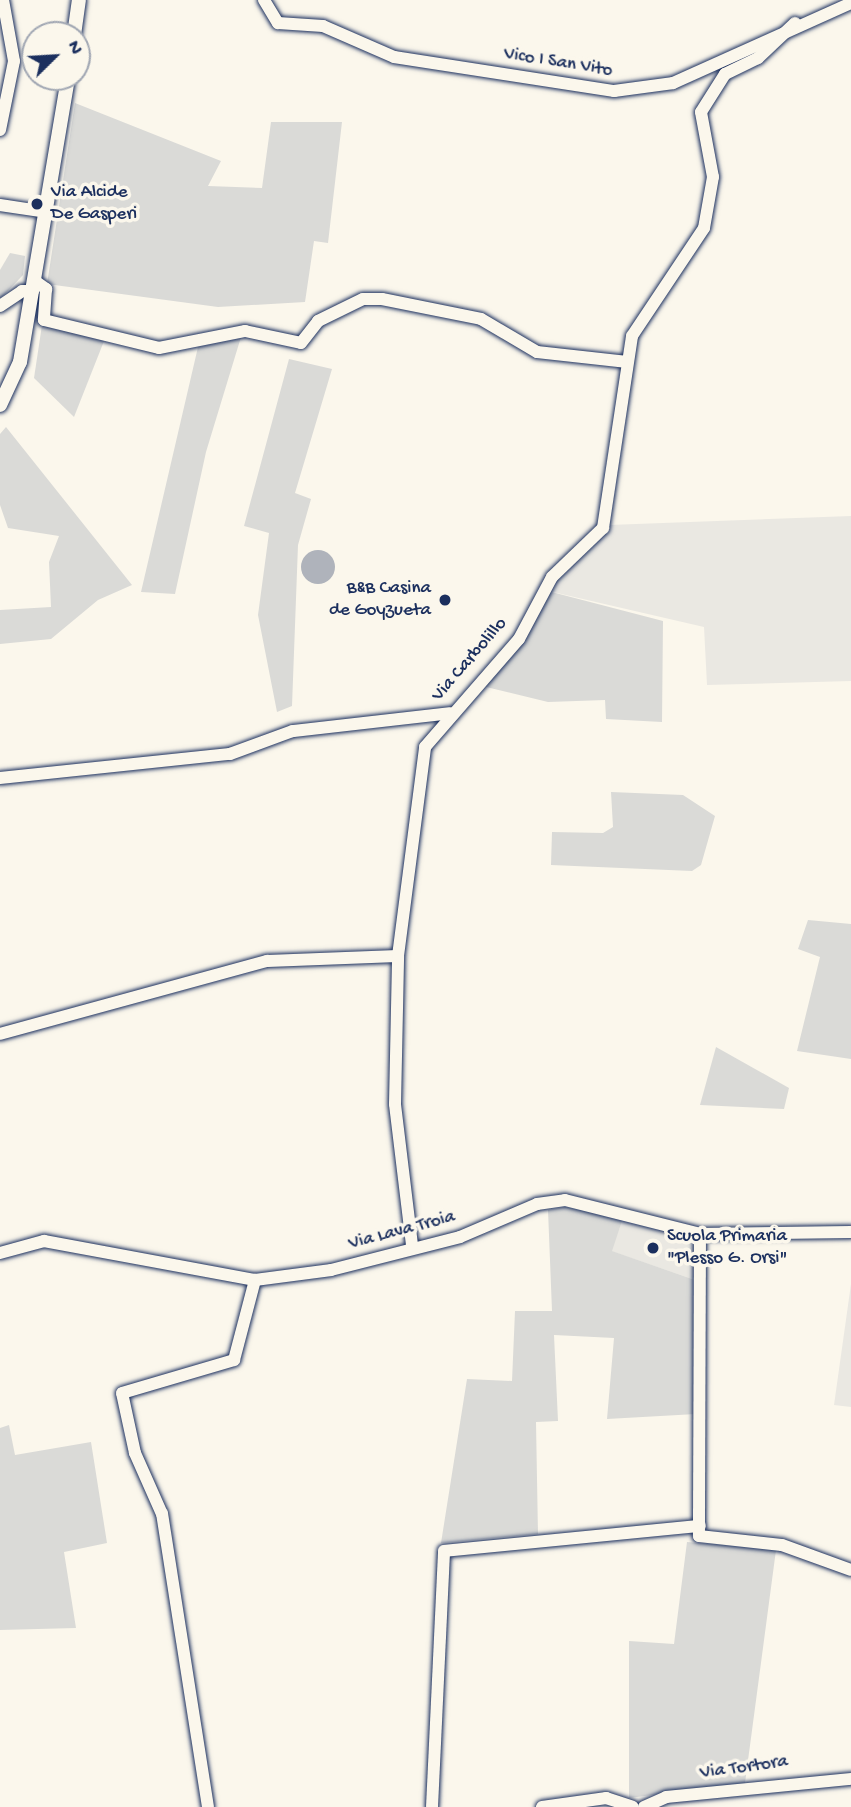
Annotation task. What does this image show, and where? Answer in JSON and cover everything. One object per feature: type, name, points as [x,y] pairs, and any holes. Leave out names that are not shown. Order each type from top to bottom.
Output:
[{"type":"street","points":[[0,130],[14,61],[2,0]]},
{"type":"street","points":[[76,21],[79,0]]},
{"type":"street","name":"Vico I San Vito","points":[[264,0],[278,23],[323,26],[394,57],[614,92],[673,83],[795,23],[851,3]]},
{"type":"street","name":"Via Carbolillo","points":[[412,1245],[395,1104],[398,956],[425,747],[450,713],[519,639],[552,577],[603,528],[627,362],[638,324],[704,228],[713,177],[701,112],[709,91],[795,23]]},
{"type":"street","points":[[0,405],[20,362],[66,91]]},
{"type":"street","points":[[0,205],[47,212]]},
{"type":"street","points":[[0,306],[34,286],[46,289],[44,320],[159,348],[244,331],[301,343],[318,321],[363,299],[382,299],[481,318],[537,352],[627,362]]},
{"type":"street","points":[[0,778],[230,754],[293,731],[450,713]]},
{"type":"street","points":[[0,1034],[267,961],[398,956]]},
{"type":"street","name":"Via Lava Troia","points":[[0,1252],[44,1241],[255,1280],[331,1270],[412,1245],[460,1237],[537,1203],[565,1200],[700,1234],[851,1232]]},
{"type":"street","points":[[700,1234],[699,1536],[782,1545],[851,1570]]},
{"type":"street","points":[[208,1807],[162,1514],[135,1453],[122,1393],[234,1360],[255,1280]]},
{"type":"street","points":[[432,1807],[444,1551],[700,1526]]},
{"type":"street","name":"Via Tortora","points":[[644,1807],[666,1797],[851,1779]]},
{"type":"street","points":[[542,1807],[606,1798],[633,1807]]},
{"type":"shaded area","points":[[75,103],[221,161],[208,186],[262,188],[271,122],[342,122],[328,243],[314,241],[305,302],[218,307],[47,284]]},
{"type":"shaded area","points":[[10,253],[25,256],[23,275],[0,299],[0,270]]},
{"type":"shaded area","points":[[42,325],[106,336],[74,417],[34,378]]},
{"type":"shaded area","points":[[241,337],[206,452],[175,594],[141,592],[198,347]]},
{"type":"shaded area","points":[[289,359],[332,369],[295,493],[311,499],[298,545],[292,706],[277,712],[258,615],[269,533],[244,526]]},
{"type":"shaded area","points":[[6,427],[132,585],[98,600],[51,639],[0,644],[0,610],[51,607],[49,562],[59,536],[8,528],[0,505],[0,434]]},
{"type":"shaded area","points":[[851,516],[851,681],[707,685],[704,627],[544,590],[609,525]]},
{"type":"shaded area","points":[[318,550],[330,555],[335,567],[330,579],[318,584],[306,579],[301,567],[306,555]]},
{"type":"shaded area","points":[[544,590],[663,621],[662,722],[606,719],[605,700],[548,702],[482,686]]},
{"type":"shaded area","points":[[611,792],[683,795],[715,816],[701,865],[692,871],[551,865],[552,832],[603,833],[613,827]]},
{"type":"shaded area","points":[[808,920],[851,924],[851,1059],[797,1051],[820,957],[798,949]]},
{"type":"shaded area","points":[[716,1047],[789,1088],[784,1109],[700,1105]]},
{"type":"shaded area","points":[[565,1207],[623,1218],[612,1251],[695,1280],[696,1414],[607,1419],[614,1338],[554,1335],[558,1421],[536,1422],[538,1534],[441,1543],[467,1379],[512,1381],[515,1311],[552,1311],[548,1210]]},
{"type":"shaded area","name":"Scuola Primaria \"Plesso G. Orsi\"","points":[[623,1218],[694,1240],[695,1280],[611,1251]]},
{"type":"shaded area","points":[[851,1284],[851,1407],[834,1405]]},
{"type":"shaded area","points":[[9,1425],[15,1455],[91,1442],[107,1543],[64,1552],[76,1628],[0,1630],[0,1428]]},
{"type":"shaded area","points":[[687,1542],[776,1550],[745,1783],[629,1798],[629,1641],[674,1644]]},
{"type":"place","name":"Via Alcide De Gasperi","points":[[37,204]]},
{"type":"place","name":"B&B Casina de Goyzueta","points":[[445,600]]},
{"type":"place","name":"Scuola Primaria \"Plesso G. Orsi\"","points":[[653,1248]]}]
